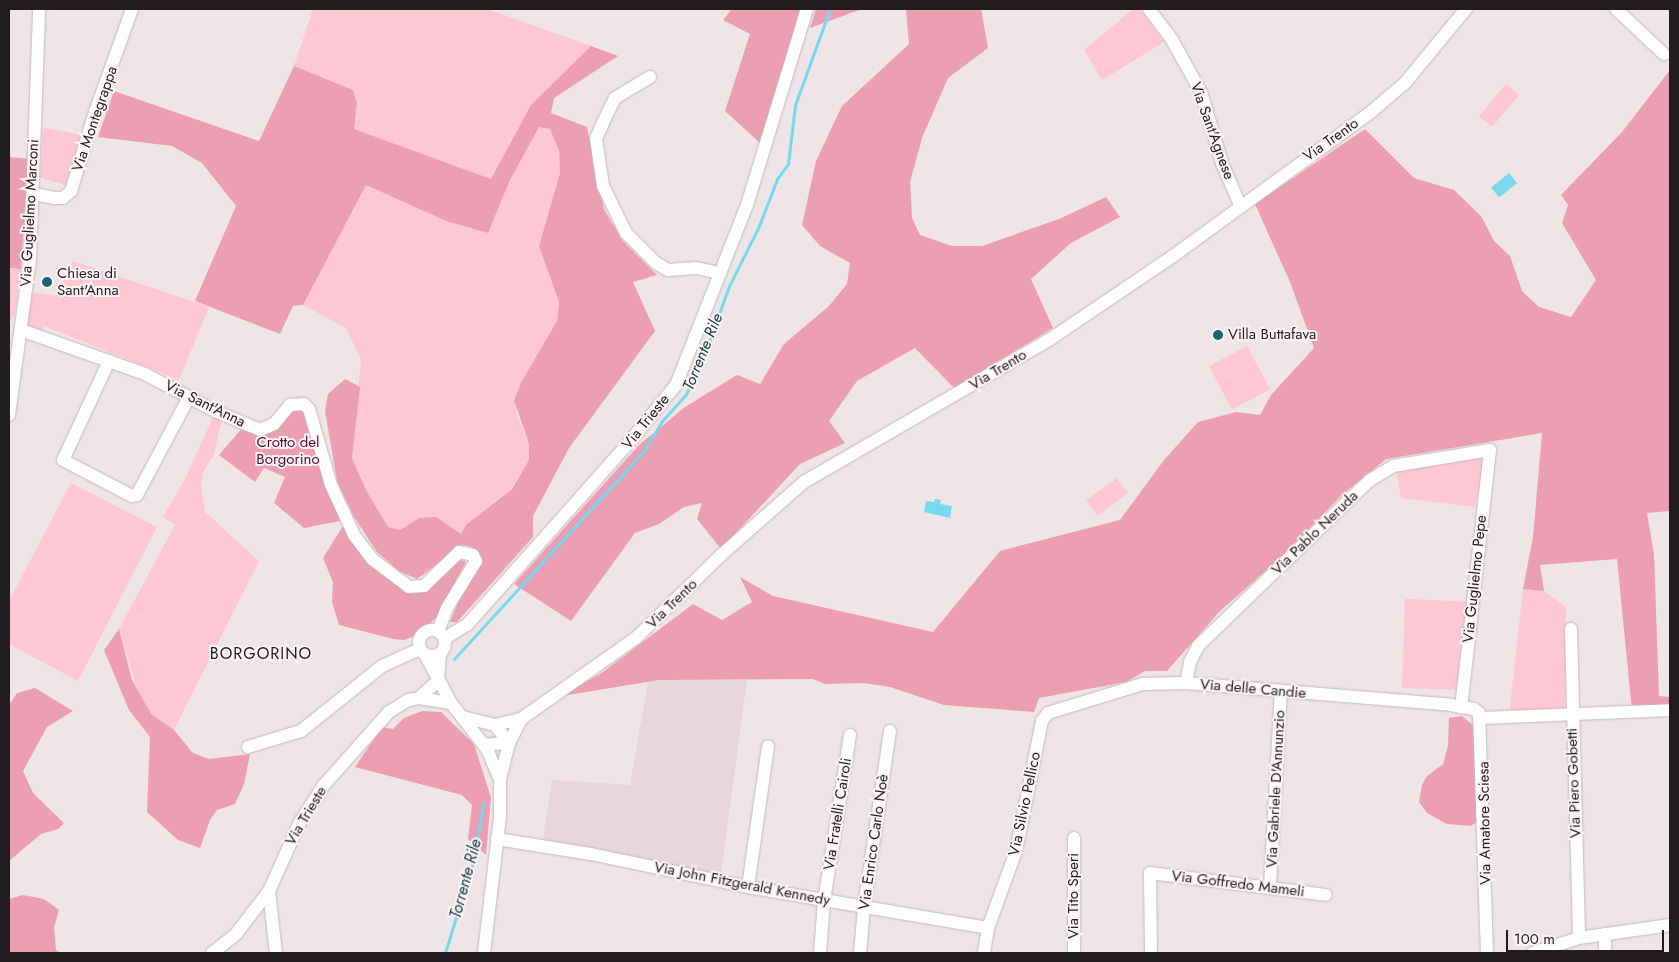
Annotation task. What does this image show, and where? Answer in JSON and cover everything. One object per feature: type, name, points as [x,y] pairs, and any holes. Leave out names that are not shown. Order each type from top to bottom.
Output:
[{"type":"street","name":"Via Guglielmo Marconi","points":[[9,415],[34,194],[39,9]]},
{"type":"street","name":"Via Montegrappa","points":[[34,194],[63,198],[71,191],[94,112],[132,9]]},
{"type":"street","name":"Via Trieste","points":[[441,634],[467,626],[626,446],[676,385],[747,205],[807,9]]},
{"type":"street","name":"Via Sant'Agnese","points":[[1149,9],[1172,40],[1201,92],[1222,163],[1240,205]]},
{"type":"street","name":"Via Trento","points":[[464,717],[499,725],[521,719],[636,638],[721,555],[804,482],[872,440],[945,402],[1049,340],[1173,256],[1240,205],[1391,97],[1466,9]]},
{"type":"street","points":[[1616,9],[1664,54]]},
{"type":"street","points":[[650,77],[615,98],[603,123],[596,140],[604,186],[626,233],[656,263],[668,270],[696,268],[720,273]]},
{"type":"street","name":"Via Sant'Anna","points":[[17,332],[144,374],[260,430],[274,424],[290,405],[304,404],[309,409],[331,485],[354,535],[372,559],[409,588],[424,586],[459,552],[473,555],[476,561],[447,608],[441,634]]},
{"type":"street","points":[[109,361],[63,460],[132,496],[137,496],[189,397]]},
{"type":"street","name":"Via Pablo Neruda","points":[[1186,683],[1190,662],[1198,646],[1370,480],[1393,466],[1490,450]]},
{"type":"street","name":"Via Guglielmo Pepe","points":[[1461,707],[1490,450]]},
{"type":"street","name":"Via Piero Gobetti","points":[[1571,629],[1579,938]]},
{"type":"street","points":[[424,632],[441,634],[446,647],[440,655],[438,681],[423,652],[419,639],[424,632]]},
{"type":"street","points":[[248,747],[301,731],[382,666],[423,652],[440,655]]},
{"type":"street","name":"Via Trieste","points":[[215,952],[250,918],[269,891],[296,828],[324,785],[389,712],[408,700],[419,698],[438,681]]},
{"type":"street","name":"Via Trento","points":[[438,681],[451,703],[464,717],[484,745],[500,779]]},
{"type":"street","name":"Via delle Candie","points":[[1048,713],[1143,684],[1186,683],[1461,707]]},
{"type":"street","name":"Via Gabriele D'Annunzio","points":[[1270,886],[1281,691]]},
{"type":"street","points":[[419,698],[451,703]]},
{"type":"street","points":[[1461,707],[1474,708],[1482,718],[1670,710]]},
{"type":"street","name":"Via Silvio Pellico","points":[[984,953],[988,928],[1016,851],[1042,721],[1048,713]]},
{"type":"street","name":"Via Amatore Sciesa","points":[[1482,718],[1487,953]]},
{"type":"street","name":"Via Trento","points":[[484,953],[497,840],[500,779],[509,743],[521,719]]},
{"type":"street","points":[[499,725],[509,743],[484,745],[490,733],[499,725]]},
{"type":"street","name":"Via Enrico Carlo Noè","points":[[860,953],[864,907],[890,731]]},
{"type":"street","name":"Via Fratelli Cairoli","points":[[820,953],[824,901],[850,735]]},
{"type":"street","points":[[748,887],[768,746]]},
{"type":"street","name":"Via Tito Speri","points":[[1074,838],[1074,953]]},
{"type":"street","name":"Via John Fitzgerald Kennedy","points":[[497,840],[591,854],[748,887],[988,928]]},
{"type":"street","name":"Via Goffredo Mameli","points":[[1151,953],[1150,873],[1270,886],[1326,895]]},
{"type":"street","points":[[269,891],[276,953]]},
{"type":"street","points":[[1535,953],[1579,938],[1670,925]]},
{"type":"street","points":[[1605,934],[1605,953]]},
{"type":"shaded area","points":[[313,9],[487,9],[591,46],[531,105],[491,179],[354,129],[357,103],[353,90],[294,66]]},
{"type":"shaded area","points":[[1133,9],[1140,9],[1164,42],[1102,80],[1084,50]]},
{"type":"shaded area","points":[[1506,84],[1519,95],[1492,127],[1479,116]]},
{"type":"shaded area","points":[[539,127],[550,129],[559,151],[560,173],[539,246],[559,302],[557,321],[535,362],[516,412],[529,444],[529,460],[511,489],[484,510],[461,534],[444,523],[419,518],[400,530],[388,527],[367,492],[352,458],[361,360],[346,328],[303,305],[366,185],[446,221],[488,233],[510,180]]},
{"type":"shaded area","points":[[43,128],[84,135],[70,186],[40,178]]},
{"type":"shaded area","points":[[73,261],[209,307],[179,380],[44,326],[41,332],[29,328],[27,323],[31,292],[57,296]]},
{"type":"shaded area","points":[[9,268],[21,269],[15,313],[9,322]]},
{"type":"shaded area","points":[[1247,346],[1270,389],[1232,409],[1209,366]]},
{"type":"shaded area","points":[[214,415],[221,422],[214,455],[204,470],[201,486],[205,512],[259,561],[174,730],[151,714],[139,696],[119,629],[175,525],[163,517],[184,481]]},
{"type":"shaded area","points":[[1485,457],[1475,507],[1401,498],[1396,471]]},
{"type":"shaded area","points":[[1117,478],[1128,493],[1097,516],[1086,500]]},
{"type":"shaded area","points":[[71,483],[157,527],[78,681],[9,644],[9,601]]},
{"type":"shaded area","points":[[1523,589],[1544,591],[1566,607],[1565,709],[1513,715],[1510,706]]},
{"type":"shaded area","points":[[1405,599],[1466,601],[1463,690],[1402,688]]},
{"type":"shaded area","points":[[659,680],[747,680],[721,874],[543,839],[552,780],[630,785],[648,682]]},
{"type":"green space","points":[[732,9],[800,9],[762,145],[725,111],[750,34],[723,20]]},
{"type":"green space","points":[[816,9],[862,9],[810,28]]},
{"type":"green space","points":[[906,9],[981,9],[988,48],[948,78],[922,138],[910,182],[912,218],[920,235],[952,246],[982,246],[1059,219],[1106,197],[1120,217],[1071,243],[1031,279],[1053,328],[954,388],[915,348],[857,381],[829,421],[845,443],[800,464],[721,549],[697,519],[702,503],[684,507],[659,524],[635,533],[571,621],[514,584],[639,445],[685,407],[737,375],[760,384],[784,344],[829,306],[847,284],[850,263],[820,246],[802,225],[816,161],[842,106],[909,44]]},
{"type":"green space","points":[[591,46],[618,56],[554,98],[551,113],[587,127],[604,209],[622,240],[657,275],[633,282],[655,331],[569,448],[533,516],[533,537],[457,622],[450,622],[478,553],[472,547],[463,545],[417,579],[399,571],[377,552],[354,517],[337,481],[325,411],[328,394],[345,379],[360,387],[352,458],[367,492],[388,527],[400,530],[419,518],[436,517],[461,534],[467,524],[512,489],[529,460],[529,444],[514,400],[522,381],[557,321],[559,302],[539,246],[560,173],[559,151],[550,129],[539,127],[510,180],[488,233],[446,221],[366,185],[303,305],[293,306],[280,334],[195,301],[236,206],[202,163],[172,146],[98,137],[114,91],[259,141],[294,66],[353,90],[357,103],[354,129],[491,179],[531,105]]},
{"type":"green space","points":[[1670,70],[1670,511],[1647,513],[1654,554],[1659,696],[1670,697],[1670,714],[1632,711],[1617,559],[1540,565],[1544,591],[1523,589],[1533,537],[1542,433],[1386,459],[1343,494],[1281,557],[1220,611],[1167,671],[1145,671],[1126,682],[1039,698],[1034,712],[944,705],[890,687],[864,683],[825,684],[813,679],[659,680],[562,696],[603,672],[693,604],[722,620],[752,602],[740,577],[773,596],[933,632],[1000,551],[1120,520],[1164,460],[1198,422],[1236,412],[1260,415],[1271,395],[1314,348],[1290,282],[1255,204],[1365,129],[1414,178],[1454,190],[1481,216],[1494,241],[1510,256],[1522,291],[1539,307],[1571,317],[1596,280],[1562,223],[1568,205],[1561,195],[1622,132]]},
{"type":"green space","points":[[9,157],[28,159],[21,269],[9,268]]},
{"type":"green space","name":"Crotto del Borgorino","points":[[302,407],[340,521],[304,528],[274,503],[285,477],[264,468],[255,482],[219,455],[243,427],[261,433],[293,408]]},
{"type":"green space","points":[[343,526],[361,555],[411,592],[452,564],[462,560],[466,562],[436,618],[415,636],[404,640],[393,639],[339,625],[332,602],[333,582],[323,558]]},
{"type":"green space","points":[[119,629],[132,680],[151,714],[174,730],[193,753],[209,759],[250,754],[244,784],[235,804],[217,810],[210,820],[200,848],[178,840],[147,812],[150,737],[129,710],[104,650]]},
{"type":"green space","points":[[35,688],[73,711],[47,727],[23,771],[33,793],[64,823],[58,829],[41,834],[9,861],[9,705],[17,693]]},
{"type":"green space","points":[[422,711],[441,712],[474,744],[491,798],[486,855],[468,839],[472,805],[462,795],[355,767],[382,727],[393,729],[404,718]]},
{"type":"green space","points":[[1462,716],[1474,726],[1478,821],[1471,826],[1447,824],[1427,813],[1419,802],[1422,785],[1427,776],[1443,764],[1448,746],[1449,718]]},
{"type":"green space","points":[[23,895],[44,899],[59,910],[54,927],[56,950],[61,953],[9,953],[9,899]]},
{"type":"water","points":[[1509,173],[1517,183],[1499,198],[1491,187]]},
{"type":"water","points":[[935,499],[941,500],[940,504],[952,506],[950,518],[924,512],[926,501],[934,502]]},
{"type":"waterway","name":"Torrente Rile","points":[[454,659],[644,451],[662,421],[686,394],[702,361],[729,286],[759,226],[777,179],[788,164],[795,105],[830,9]]},
{"type":"waterway","name":"Torrente Rile","points":[[445,953],[474,858],[483,804]]},
{"type":"place","name":"Chiesa di Sant'Anna","points":[[47,282]]},
{"type":"place","name":"Villa Buttafava","points":[[1218,335]]},
{"type":"district","name":"BORGORINO","points":[[261,654]]}]
